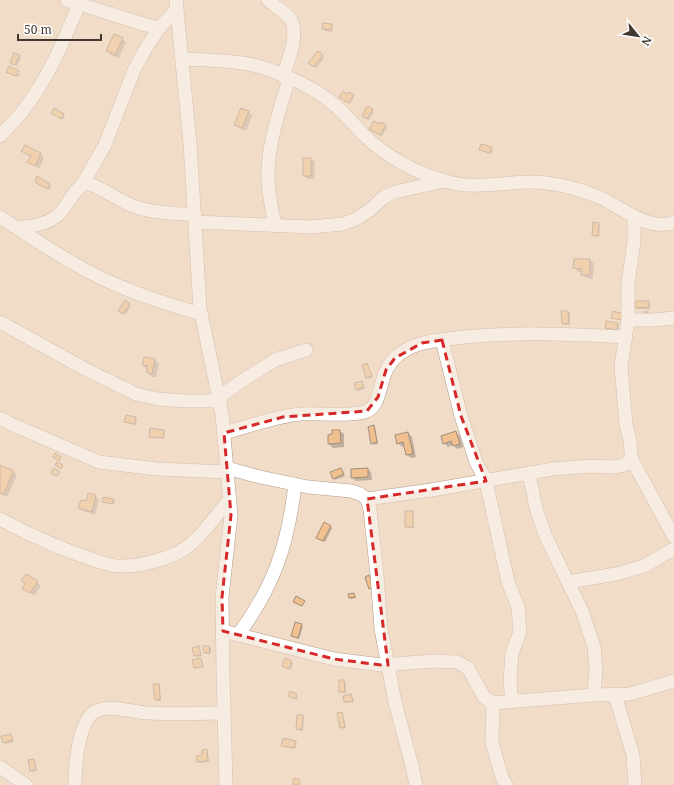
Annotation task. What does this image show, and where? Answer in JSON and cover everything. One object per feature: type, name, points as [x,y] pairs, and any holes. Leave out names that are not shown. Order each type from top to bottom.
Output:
[{"type":"street","points":[[268,0],[289,17],[293,24],[294,35],[271,148],[268,172],[275,226]]},
{"type":"street","points":[[0,136],[25,108],[59,52],[73,2],[146,26],[159,28]]},
{"type":"street","points":[[18,228],[49,221],[58,215],[66,207],[78,187],[82,185],[105,145],[134,70],[146,48],[176,5]]},
{"type":"street","points":[[176,5],[195,218],[201,314],[220,402],[230,499],[231,515],[222,597],[226,785]]},
{"type":"street","points":[[182,60],[216,60],[248,64],[305,85],[330,101],[348,117],[364,135],[381,149],[406,165],[444,181],[475,186],[533,182],[564,187],[594,195],[655,225],[674,222]]},
{"type":"street","points":[[82,185],[86,184],[95,186],[114,197],[139,208],[157,212],[195,218],[275,226],[311,227],[343,224],[356,219],[370,210],[384,197],[395,192],[444,181]]},
{"type":"street","points":[[634,216],[634,242],[628,283],[628,320],[621,366],[626,424],[630,441],[631,458],[674,537]]},
{"type":"street","points":[[0,217],[74,264],[121,287],[161,302],[201,314]]},
{"type":"street","points":[[628,320],[674,318]]},
{"type":"street","points":[[0,322],[72,362],[136,394],[158,399],[220,402]]},
{"type":"street","points":[[224,433],[283,417],[302,414],[353,414],[367,411],[373,406],[378,397],[386,370],[395,358],[402,352],[422,343],[470,336],[548,334],[626,336]]},
{"type":"street","points":[[442,340],[460,416],[476,462],[486,481],[508,582],[518,607],[520,632],[512,653],[510,681],[512,702]]},
{"type":"street","points":[[220,402],[223,394],[275,360],[306,350]]},
{"type":"street","points":[[0,418],[100,462],[157,469],[227,470],[308,487],[350,491],[360,494],[367,499],[370,510],[381,629],[400,721],[416,785]]},
{"type":"street","points":[[367,499],[486,481],[553,468],[591,466],[613,467],[625,465],[631,458]]},
{"type":"street","points":[[529,473],[536,508],[545,535],[582,611],[594,647],[596,669],[594,695]]},
{"type":"street","points":[[238,635],[262,600],[275,573],[283,551],[292,508],[295,484]]},
{"type":"street","points":[[0,519],[44,541],[117,567],[148,563],[170,556],[187,547],[201,534],[230,499]]},
{"type":"street","points":[[568,582],[616,574],[644,566],[674,549]]},
{"type":"street","points":[[222,631],[334,659],[382,666],[434,661],[457,662],[468,668],[484,697],[493,703],[594,695],[630,694],[674,681]]},
{"type":"street","points":[[615,695],[633,755],[635,785]]},
{"type":"street","points":[[493,703],[492,743],[502,777],[506,785]]},
{"type":"street","points":[[75,785],[79,742],[84,725],[92,714],[98,710],[119,709],[149,713],[224,713]]},
{"type":"street","points":[[0,767],[26,785]]},
{"type":"highlighted area","points":[[442,340],[461,416],[486,481],[367,499],[388,665],[334,659],[223,631],[222,597],[231,515],[224,433],[283,417],[367,411],[378,397],[386,370],[395,358],[422,343]]},
{"type":"building","points":[[323,23],[332,24],[331,30],[322,29]]},
{"type":"building","points":[[114,34],[123,38],[115,55],[106,51]]},
{"type":"building","points":[[318,51],[323,55],[314,67],[308,63]]},
{"type":"building","points":[[14,53],[20,55],[15,65],[10,63]]},
{"type":"building","points":[[9,66],[19,71],[16,76],[6,72]]},
{"type":"building","points":[[343,91],[347,94],[349,92],[354,95],[348,103],[339,97]]},
{"type":"building","points":[[367,106],[373,109],[367,119],[362,116]]},
{"type":"building","points":[[54,108],[64,114],[61,119],[51,113]]},
{"type":"building","points":[[241,108],[249,111],[242,128],[234,125]]},
{"type":"building","points":[[374,121],[379,124],[380,122],[386,125],[380,135],[369,129]]},
{"type":"building","points":[[481,144],[492,147],[490,153],[479,150]]},
{"type":"building","points":[[25,145],[41,153],[35,166],[27,162],[31,156],[21,151]]},
{"type":"building","points":[[303,158],[311,158],[311,176],[303,176]]},
{"type":"building","points":[[37,176],[50,184],[47,189],[35,182]]},
{"type":"building","points":[[593,222],[599,223],[598,236],[592,235]]},
{"type":"building","points":[[574,259],[590,259],[590,275],[581,275],[582,269],[573,268]]},
{"type":"building","points":[[125,300],[130,304],[123,314],[118,311]]},
{"type":"building","points":[[636,301],[649,301],[649,308],[633,307]]},
{"type":"building","points":[[561,311],[568,311],[569,323],[562,324]]},
{"type":"building","points":[[613,311],[624,314],[622,320],[611,318]]},
{"type":"building","points":[[606,321],[618,323],[617,330],[605,328]]},
{"type":"building","points":[[144,357],[155,359],[152,374],[147,373],[147,366],[142,365]]},
{"type":"building","points":[[367,363],[372,376],[366,378],[362,365]]},
{"type":"building","points":[[362,381],[364,387],[356,390],[354,383]]},
{"type":"building","points":[[126,415],[136,417],[135,424],[124,422]]},
{"type":"building","points":[[374,425],[377,442],[371,444],[368,427]]},
{"type":"building","points":[[150,428],[164,430],[163,438],[149,437]]},
{"type":"building","points":[[332,430],[340,430],[341,443],[328,444],[328,435],[332,434]]},
{"type":"building","points":[[456,431],[460,444],[453,446],[451,441],[443,444],[441,436]]},
{"type":"building","points":[[408,432],[413,454],[406,455],[403,442],[397,444],[395,435]]},
{"type":"building","points":[[55,453],[61,457],[59,461],[53,457]]},
{"type":"building","points":[[57,462],[63,465],[61,469],[55,465]]},
{"type":"building","points":[[0,465],[14,471],[3,494],[0,493]]},
{"type":"building","points":[[54,468],[60,472],[57,476],[51,473]]},
{"type":"building","points":[[341,468],[344,474],[333,479],[330,472]]},
{"type":"building","points":[[368,468],[368,477],[351,478],[351,469]]},
{"type":"building","points":[[88,493],[96,495],[92,512],[78,508],[81,500],[86,501]]},
{"type":"building","points":[[103,497],[114,499],[112,504],[102,502]]},
{"type":"building","points":[[405,511],[413,511],[413,527],[405,527]]},
{"type":"building","points":[[324,522],[331,526],[323,541],[316,538]]},
{"type":"building","points":[[26,574],[38,581],[30,593],[22,589],[25,583],[21,581]]},
{"type":"building","points":[[369,575],[374,587],[369,589],[365,577]]},
{"type":"building","points":[[354,593],[355,597],[349,598],[348,594]]},
{"type":"building","points":[[296,596],[305,601],[302,606],[293,602]]},
{"type":"building","points":[[295,622],[302,624],[298,638],[291,636]]},
{"type":"building","points":[[199,646],[201,655],[194,656],[192,648]]},
{"type":"building","points":[[203,646],[209,646],[210,652],[204,653]]},
{"type":"building","points":[[201,658],[203,667],[194,668],[192,660]]},
{"type":"building","points":[[285,658],[292,661],[289,669],[282,666]]},
{"type":"building","points":[[339,680],[344,680],[345,692],[339,692]]},
{"type":"building","points":[[153,684],[159,684],[160,699],[155,700]]},
{"type":"building","points":[[290,691],[297,694],[295,699],[288,696]]},
{"type":"building","points":[[351,694],[353,701],[344,702],[343,696]]},
{"type":"building","points":[[342,712],[345,727],[340,728],[337,713]]},
{"type":"building","points":[[297,715],[303,715],[302,730],[296,729]]},
{"type":"building","points":[[11,734],[13,740],[3,743],[1,736]]},
{"type":"building","points":[[283,738],[296,741],[294,748],[281,746]]},
{"type":"building","points":[[207,749],[208,761],[197,762],[196,756],[202,755],[202,750]]},
{"type":"building","points":[[34,759],[36,770],[30,771],[28,760]]},
{"type":"building","points":[[293,779],[299,779],[300,785],[293,785]]}]
